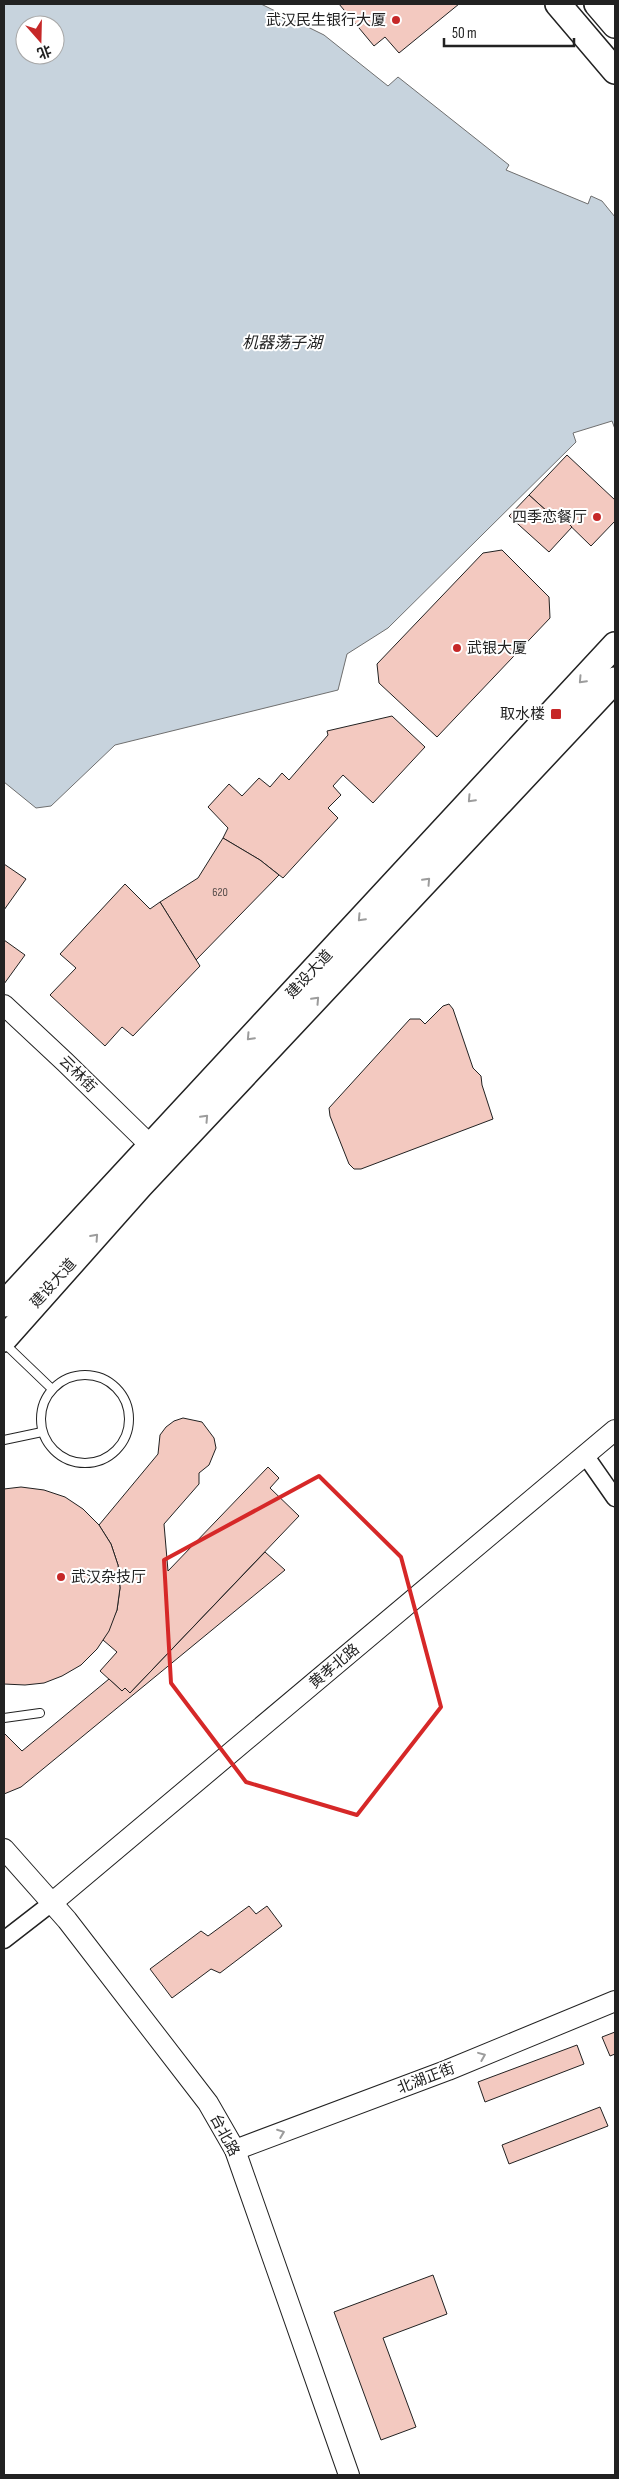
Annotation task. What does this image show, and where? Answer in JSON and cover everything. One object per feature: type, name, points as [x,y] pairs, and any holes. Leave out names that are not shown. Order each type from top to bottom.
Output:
[{"type":"main road","points":[[558,4],[615,71]]},
{"type":"main road","points":[[596,4],[615,25]]},
{"type":"main road","name":"建设大道","points":[[4,1304],[615,645]]},
{"type":"main road","name":"建设大道","points":[[4,1339],[140,1186],[615,680]]},
{"type":"street","name":"云林街","points":[[4,1006],[52,1049],[150,1145]]},
{"type":"street","name":"黄孝北路","points":[[52,1902],[615,1430]]},
{"type":"street","points":[[585,1455],[615,1498]]},
{"type":"street","name":"台北路","points":[[4,1849],[52,1902],[208,2103],[235,2150],[349,2475]]},
{"type":"street","points":[[4,1940],[52,1902]]},
{"type":"street","name":"北湖正街","points":[[235,2150],[448,2070],[615,2001]]},
{"type":"lane","points":[[4,1343],[52,1389]]},
{"type":"lane","points":[[79,1375],[93,1376],[106,1380],[117,1389],[125,1400],[129,1414],[128,1428],[124,1441],[115,1452],[103,1460],[88,1464],[73,1462],[60,1456],[48,1445],[42,1432],[40,1416],[44,1402],[52,1389],[64,1380],[79,1375]]},
{"type":"lane","points":[[4,1440],[42,1432]]},
{"type":"lane","points":[[4,1718],[40,1714]]},
{"type":"highlighted area","points":[[319,1476],[401,1557],[441,1707],[357,1815],[246,1782],[171,1683],[164,1560]]},
{"type":"water","name":"机器荡子湖","points":[[4,4],[261,4],[324,35],[388,86],[398,77],[509,165],[506,170],[588,204],[591,196],[602,201],[615,217],[615,429],[612,421],[573,433],[576,442],[388,628],[347,654],[338,690],[115,745],[51,806],[36,808],[4,782]]},
{"type":"building","name":"武汉民生银行大厦","points":[[339,4],[459,4],[399,53],[385,37],[374,46]]},
{"type":"building","points":[[567,455],[615,500],[615,521],[591,546],[553,509],[549,513],[529,495]]},
{"type":"building","points":[[529,495],[549,513],[553,509],[572,527],[549,552],[509,516]]},
{"type":"building","name":"武银大厦","points":[[502,550],[549,597],[550,618],[437,737],[379,683],[377,664],[483,553]]},
{"type":"building","points":[[392,716],[425,747],[373,803],[343,775],[333,786],[341,795],[328,808],[338,818],[283,878],[260,860],[223,838],[228,828],[208,807],[229,784],[242,796],[259,778],[270,787],[282,773],[289,780],[328,735],[327,731]]},
{"type":"building","points":[[223,838],[260,860],[279,875],[196,960],[160,902],[198,878]]},
{"type":"building","points":[[4,864],[26,879],[4,910]]},
{"type":"building","points":[[125,884],[150,909],[160,902],[200,966],[133,1036],[122,1027],[105,1046],[50,995],[76,968],[60,954]]},
{"type":"building","points":[[4,940],[25,955],[4,984]]},
{"type":"building","points":[[449,1004],[453,1009],[473,1068],[481,1076],[493,1119],[361,1169],[354,1169],[349,1164],[330,1116],[329,1108],[410,1019],[420,1019],[425,1024],[443,1006]]},
{"type":"building","points":[[183,1418],[202,1422],[214,1438],[216,1448],[209,1465],[199,1473],[199,1484],[164,1524],[168,1571],[268,1467],[279,1478],[270,1488],[299,1516],[130,1693],[125,1688],[122,1691],[100,1671],[117,1652],[103,1640],[117,1610],[120,1588],[118,1565],[111,1544],[99,1525],[158,1454],[160,1435],[166,1427],[174,1421]]},
{"type":"building","name":"武汉杂技厅","points":[[21,1487],[44,1490],[65,1497],[83,1509],[99,1525],[111,1544],[118,1565],[120,1588],[117,1610],[109,1631],[97,1649],[81,1665],[62,1676],[44,1683],[25,1685],[4,1684],[4,1489]]},
{"type":"building","points":[[265,1552],[285,1570],[21,1787],[4,1794],[4,1733],[22,1751],[109,1679],[122,1691],[125,1688],[130,1693]]},
{"type":"building","points":[[249,1906],[256,1914],[267,1906],[282,1926],[220,1973],[211,1969],[172,1998],[150,1969],[201,1931],[208,1936]]},
{"type":"building","points":[[615,2032],[615,2054],[610,2056],[602,2037]]},
{"type":"building","points":[[577,2045],[584,2064],[485,2102],[478,2082]]},
{"type":"building","points":[[600,2107],[608,2126],[509,2164],[502,2145]]},
{"type":"building","points":[[433,2275],[447,2314],[383,2338],[416,2427],[381,2440],[334,2312]]},
{"type":"place","name":"武汉民生银行大厦","points":[[396,20]]},
{"type":"place","name":"四季恋餐厅","points":[[597,517]]},
{"type":"place","name":"武银大厦","points":[[457,648]]},
{"type":"place","name":"取水楼","points":[[556,714]]},
{"type":"place","name":"武汉杂技厅","points":[[61,1577]]}]
